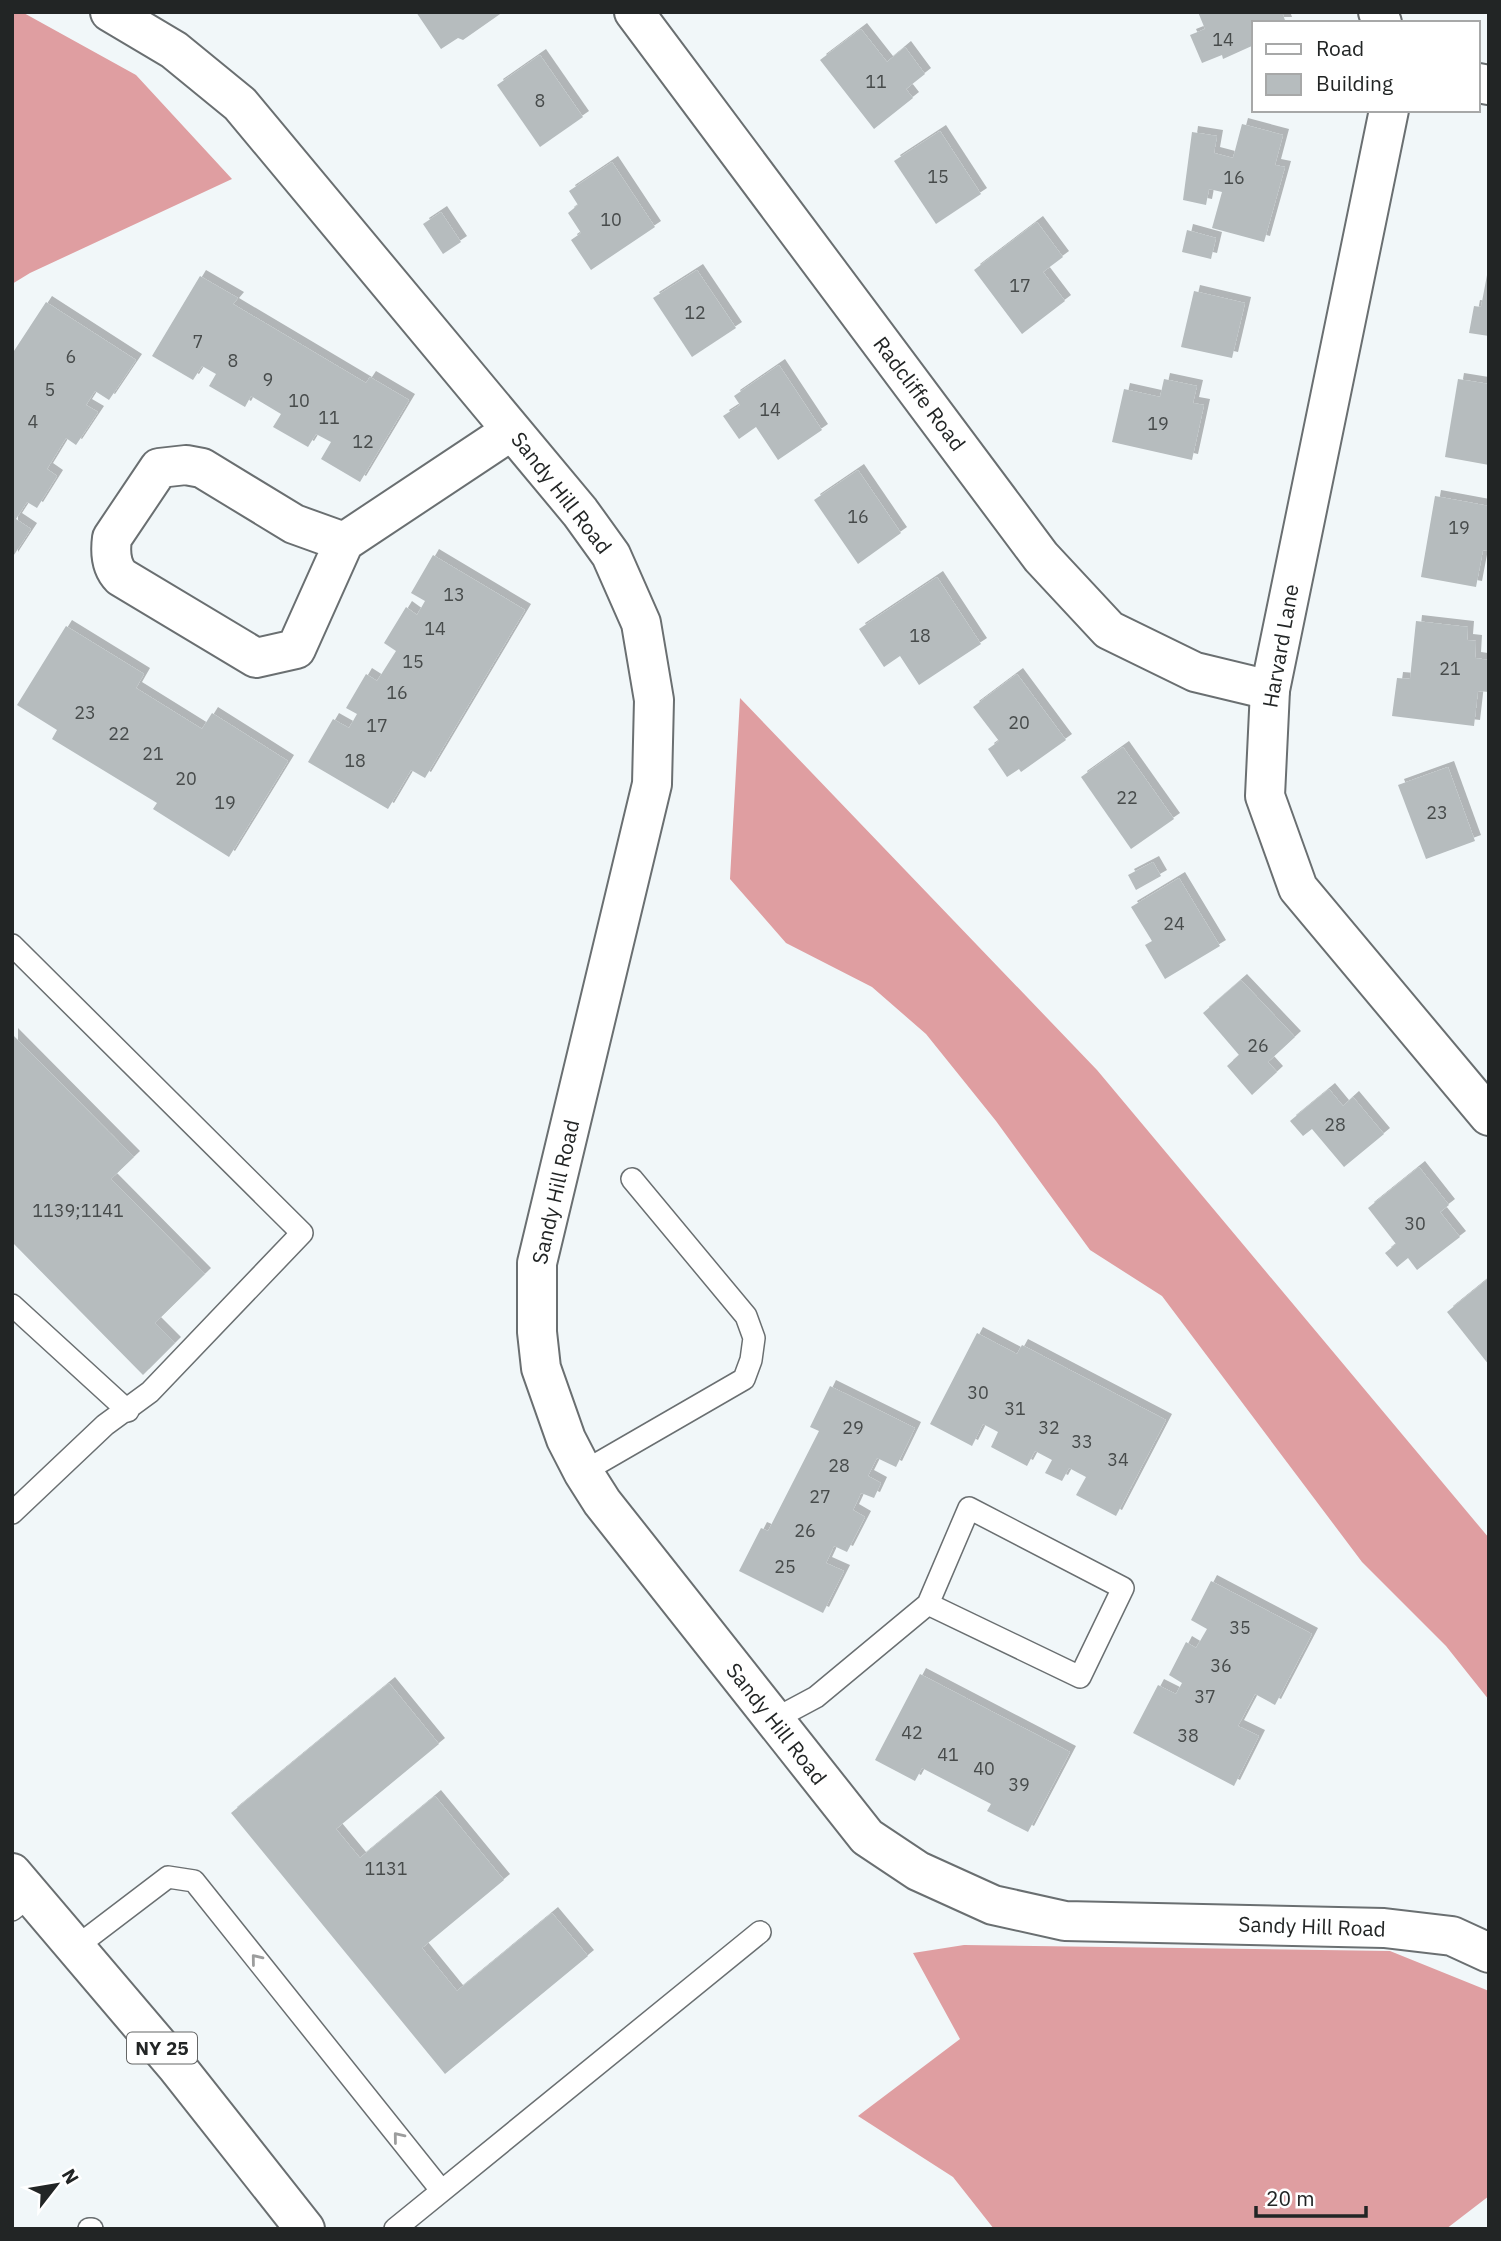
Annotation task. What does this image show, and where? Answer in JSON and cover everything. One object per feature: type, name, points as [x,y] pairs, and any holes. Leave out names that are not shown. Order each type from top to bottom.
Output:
[{"type":"street","name":"Sandy Hill Road","points":[[110,12],[174,50],[240,104],[580,512],[611,555],[640,623],[654,700],[652,784],[537,1264],[537,1332],[541,1368],[566,1439],[603,1502],[867,1837],[918,1871],[993,1905],[1065,1921],[1384,1928],[1452,1936],[1489,1953]]},
{"type":"street","name":"Radcliffe Road","points":[[634,12],[1041,557],[1109,630],[1195,672],[1270,690]]},
{"type":"street","name":"Harvard Lane","points":[[1389,112],[1270,690],[1265,796],[1298,888],[1489,1116]]},
{"type":"street","points":[[344,542],[294,524],[202,468],[171,465],[159,468],[112,538],[111,545],[113,569],[121,577],[256,658],[296,649],[344,542],[511,431]]},
{"type":"street","name":"NY 25","points":[[19,1893],[76,1947],[177,2067],[305,2229]]},
{"type":"lane","points":[[12,945],[302,1233],[150,1392],[128,1411],[105,1425],[12,1513]]},
{"type":"lane","points":[[583,1472],[721,1395],[744,1379],[751,1360],[754,1338],[746,1316],[632,1179]]},
{"type":"lane","points":[[12,1305],[128,1411]]},
{"type":"lane","points":[[773,1720],[816,1697],[928,1604],[969,1508],[1123,1588],[1080,1677],[928,1604]]},
{"type":"lane","points":[[76,1947],[168,1877],[194,1881],[441,2190]]},
{"type":"lane","points":[[395,2229],[760,1932]]},
{"type":"shaded area","points":[[15,12],[22,12],[136,75],[232,179],[30,273],[12,284],[12,16]]},
{"type":"shaded area","points":[[740,698],[1097,1070],[1489,1538],[1489,1700],[1446,1646],[1362,1562],[1162,1296],[1090,1250],[996,1121],[926,1034],[872,987],[786,943],[730,879]]},
{"type":"shaded area","points":[[964,1945],[1390,1951],[1489,1991],[1489,2196],[1446,2229],[994,2229],[953,2177],[858,2116],[960,2039],[913,1953]]},
{"type":"building","points":[[416,12],[503,12],[463,40],[458,38],[441,49]]},
{"type":"building","points":[[1198,12],[1282,12],[1285,21],[1252,21],[1252,46],[1223,59],[1222,55],[1202,63],[1190,35],[1205,29]]},
{"type":"building","points":[[861,29],[887,62],[905,47],[925,74],[906,89],[913,98],[874,129],[820,60]]},
{"type":"building","points":[[540,55],[583,117],[540,147],[497,85]]},
{"type":"building","points":[[1242,124],[1283,135],[1275,165],[1285,167],[1264,242],[1212,228],[1222,192],[1209,189],[1206,205],[1183,200],[1192,132],[1217,136],[1214,153],[1233,158]]},
{"type":"building","points":[[940,131],[981,194],[936,224],[894,161]]},
{"type":"building","points":[[612,162],[655,227],[591,270],[571,240],[581,233],[568,213],[578,205],[569,191]]},
{"type":"building","points":[[441,212],[461,242],[443,254],[423,224]]},
{"type":"building","points":[[1037,222],[1063,257],[1043,272],[1065,301],[1022,334],[974,270]]},
{"type":"building","points":[[1187,230],[1216,238],[1211,259],[1182,252]]},
{"type":"building","points":[[697,270],[736,328],[692,357],[653,298]]},
{"type":"building","points":[[1487,275],[1489,336],[1469,333],[1474,306],[1481,307]]},
{"type":"building","points":[[200,276],[238,298],[233,304],[366,383],[370,377],[409,400],[360,482],[321,459],[331,442],[316,434],[308,447],[273,427],[281,414],[251,396],[245,407],[209,386],[216,374],[202,366],[193,380],[152,356]]},
{"type":"building","points":[[1194,291],[1245,303],[1232,358],[1181,347]]},
{"type":"building","points":[[46,302],[136,360],[109,400],[95,391],[86,405],[98,412],[76,445],[66,438],[47,469],[57,476],[37,508],[27,502],[16,519],[31,529],[12,558],[12,354]]},
{"type":"building","points":[[779,365],[822,430],[778,460],[756,427],[739,439],[723,416],[740,405],[734,396]]},
{"type":"building","points":[[1164,379],[1197,386],[1193,403],[1204,405],[1192,460],[1112,442],[1124,389],[1160,397]]},
{"type":"building","points":[[1458,379],[1489,384],[1489,465],[1445,457]]},
{"type":"building","points":[[858,470],[901,533],[858,564],[814,500]]},
{"type":"building","points":[[1435,496],[1489,506],[1489,551],[1483,550],[1476,587],[1421,577]]},
{"type":"building","points":[[433,555],[525,610],[425,778],[411,770],[388,809],[308,762],[333,719],[349,728],[357,714],[346,708],[366,674],[377,681],[396,651],[384,643],[406,607],[417,615],[425,601],[411,593]]},
{"type":"building","points":[[937,577],[981,644],[919,685],[900,656],[884,667],[859,629]]},
{"type":"building","points":[[1416,621],[1468,627],[1467,640],[1476,641],[1475,658],[1489,660],[1489,692],[1478,691],[1474,726],[1392,716],[1397,678],[1410,679]]},
{"type":"building","points":[[66,626],[144,674],[136,688],[202,729],[212,713],[288,761],[229,857],[153,809],[157,803],[52,739],[57,730],[17,705]]},
{"type":"building","points":[[1017,674],[1066,740],[1021,772],[1019,769],[1007,777],[988,749],[999,741],[973,707]]},
{"type":"building","points":[[1123,747],[1174,819],[1131,849],[1081,777]]},
{"type":"building","points":[[1448,767],[1475,841],[1426,859],[1398,785]]},
{"type":"building","points":[[1153,862],[1161,876],[1136,890],[1128,875]]},
{"type":"building","points":[[1179,878],[1220,946],[1165,979],[1145,945],[1152,941],[1131,907]]},
{"type":"building","points":[[1241,980],[1295,1037],[1268,1062],[1277,1072],[1252,1095],[1227,1066],[1239,1055],[1203,1013]]},
{"type":"building","points":[[12,1034],[134,1157],[111,1179],[205,1274],[155,1323],[175,1343],[143,1375],[12,1242]]},
{"type":"building","points":[[1329,1089],[1343,1106],[1353,1097],[1384,1134],[1344,1167],[1312,1129],[1303,1136],[1290,1121]]},
{"type":"building","points":[[1419,1167],[1449,1205],[1440,1212],[1460,1237],[1417,1270],[1408,1258],[1397,1267],[1385,1253],[1396,1244],[1368,1208]]},
{"type":"building","points":[[1489,1278],[1489,1365],[1447,1312]]},
{"type":"building","points":[[977,1333],[1017,1354],[1022,1345],[1166,1420],[1116,1516],[1076,1495],[1086,1477],[1069,1468],[1062,1481],[1045,1473],[1052,1460],[1035,1451],[1027,1466],[991,1447],[998,1432],[983,1424],[972,1446],[930,1424]]},
{"type":"building","points":[[830,1386],[915,1428],[896,1467],[877,1458],[868,1476],[881,1483],[874,1498],[861,1493],[853,1510],[865,1517],[847,1552],[834,1546],[826,1563],[844,1571],[823,1613],[739,1571],[761,1528],[768,1531],[819,1431],[810,1427]]},
{"type":"building","points":[[1211,1581],[1312,1634],[1275,1705],[1255,1694],[1238,1726],[1259,1736],[1234,1786],[1133,1733],[1158,1685],[1176,1694],[1182,1683],[1169,1675],[1186,1642],[1196,1648],[1207,1629],[1191,1620]]},
{"type":"building","points":[[920,1674],[1070,1752],[1028,1832],[987,1811],[991,1804],[922,1768],[915,1781],[875,1760]]},
{"type":"building","points":[[389,1683],[439,1744],[336,1829],[360,1858],[435,1796],[504,1880],[422,1948],[457,1991],[552,1913],[588,1956],[445,2074],[231,1813]]}]
